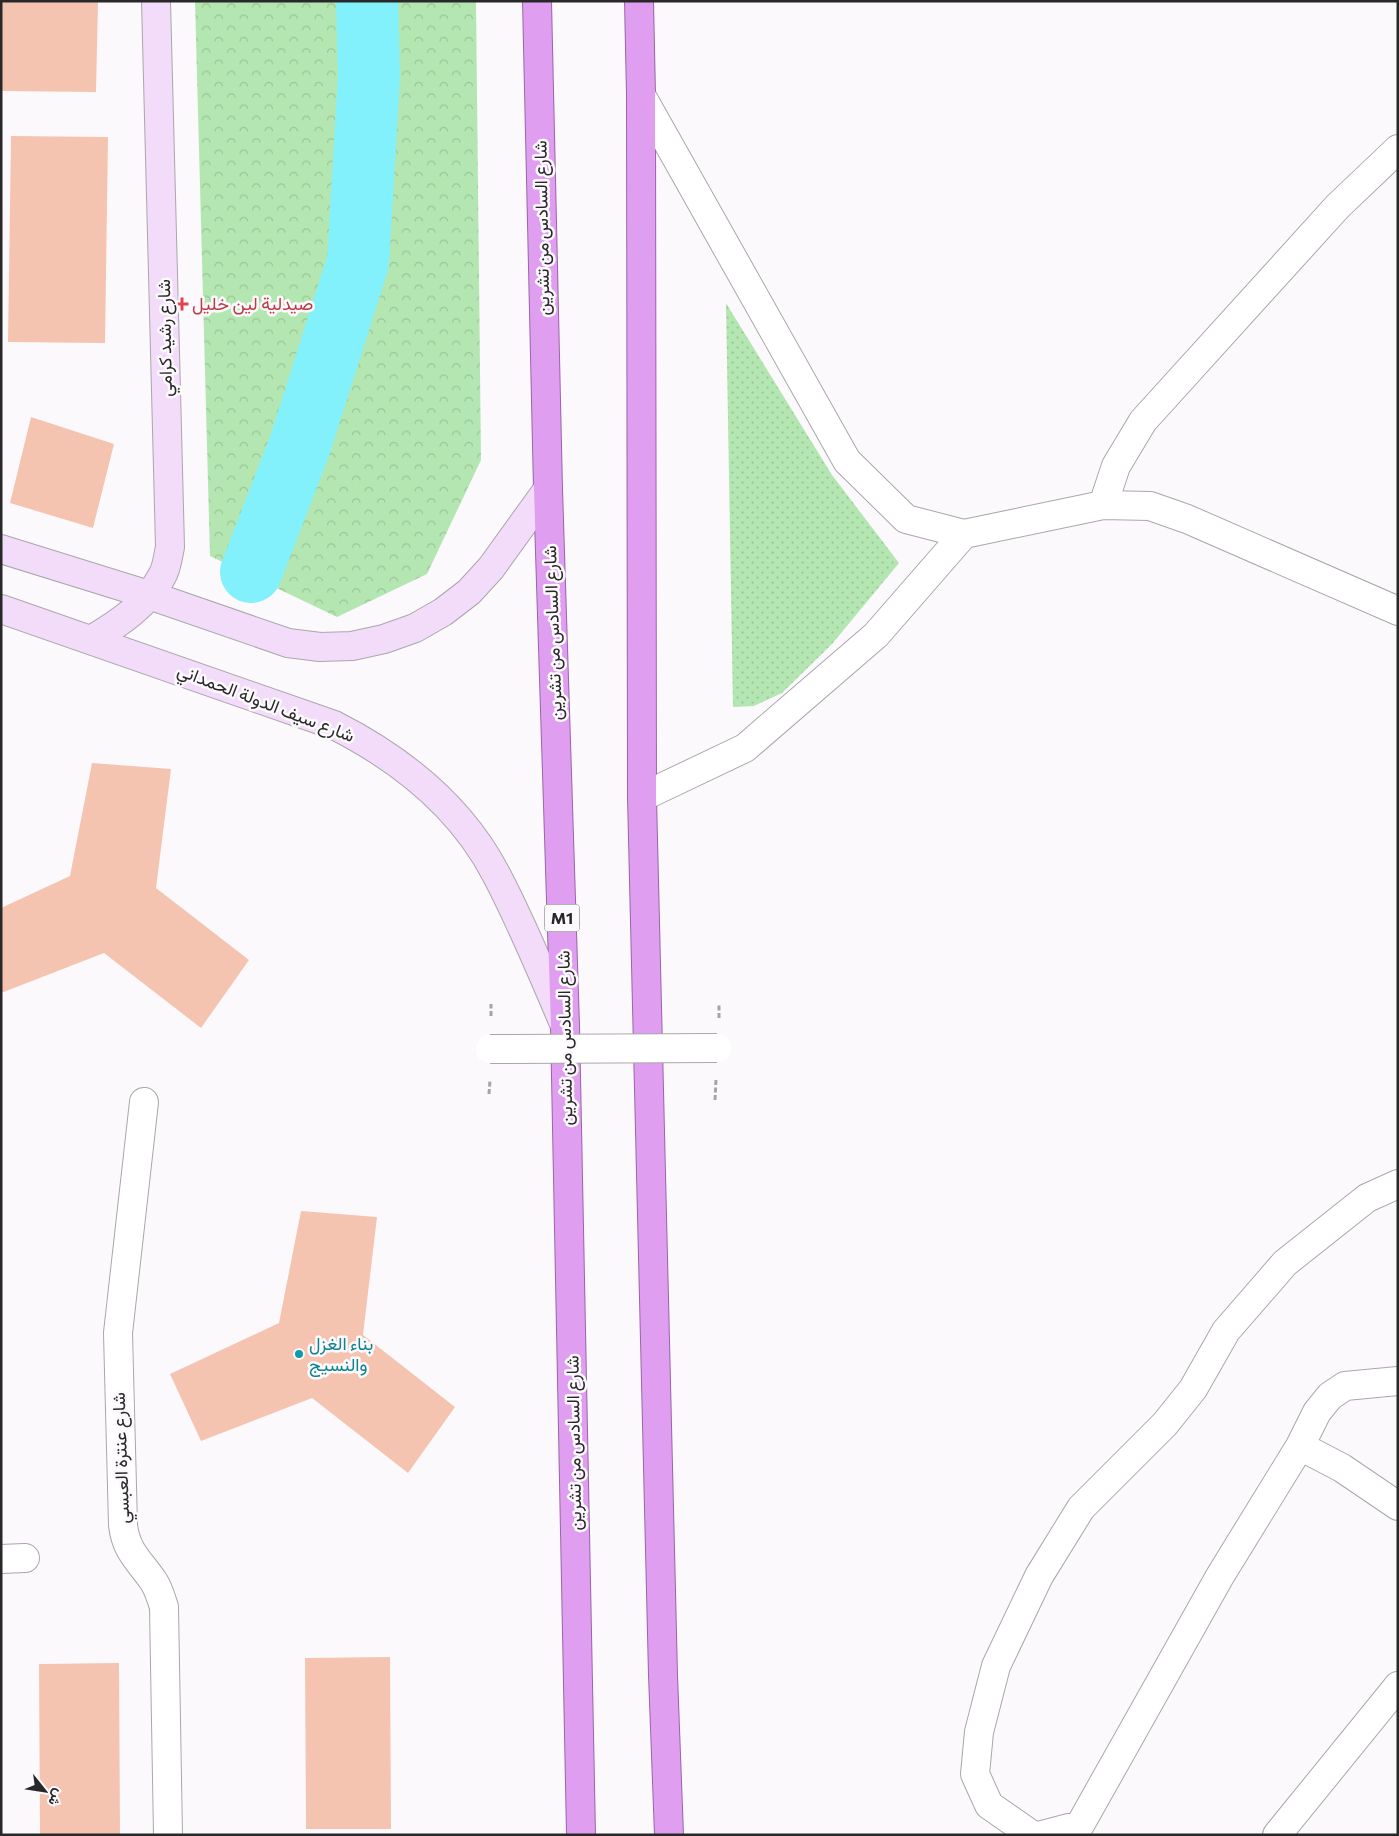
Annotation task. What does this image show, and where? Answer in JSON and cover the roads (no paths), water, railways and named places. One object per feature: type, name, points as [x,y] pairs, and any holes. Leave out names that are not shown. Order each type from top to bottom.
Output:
[{"type":"highway","name":"شارع السادس من تشرين","points":[[537,1],[548,489],[566,1026],[581,1835]]},
{"type":"highway","points":[[639,1],[641,95],[642,797],[663,1675],[669,1835]]},
{"type":"main road","name":"شارع رشيد كرامي","points":[[91,640],[120,623],[150,595],[163,575],[170,547],[156,1]]},
{"type":"main road","points":[[1,550],[150,595],[288,643],[320,647],[352,646],[384,639],[415,628],[443,612],[469,592],[491,568],[548,489]]},
{"type":"main road","name":"شارع سيف الدولة الحمداني","points":[[1,610],[334,725],[367,742],[406,769],[427,786],[453,812],[476,842],[496,873],[566,1026]]},
{"type":"street","points":[[641,95],[847,461],[906,519],[964,534],[1102,505],[1150,506],[1187,519],[1398,611]]},
{"type":"street","points":[[1102,505],[1116,466],[1143,421],[1338,206],[1398,149]]},
{"type":"street","points":[[642,797],[745,748],[876,635],[964,534]]},
{"type":"street","points":[[490,1049],[717,1048]]},
{"type":"street","name":"شارع عنترة العبسي","points":[[144,1102],[118,1333],[123,1525],[127,1546],[136,1561],[153,1581],[160,1594],[164,1608],[168,1835]]},
{"type":"street","points":[[1032,1835],[989,1805],[975,1774],[979,1732],[996,1666],[1039,1576],[1081,1508],[1165,1424],[1192,1389],[1226,1331],[1285,1263],[1367,1198],[1398,1184]]},
{"type":"street","points":[[1042,1835],[1086,1830],[1220,1576],[1300,1446],[1317,1412],[1330,1396],[1345,1386],[1398,1381]]},
{"type":"street","points":[[1300,1446],[1342,1468],[1398,1506]]},
{"type":"street","points":[[1277,1835],[1398,1686]]},
{"type":"waterway","points":[[251,572],[300,445],[358,262],[369,76],[367,1]]},
{"type":"place","name":"صيدلية لين خليل","points":[[182,304]]},
{"type":"place","name":"بناء الغزل والنسيج","points":[[299,1354]]}]
